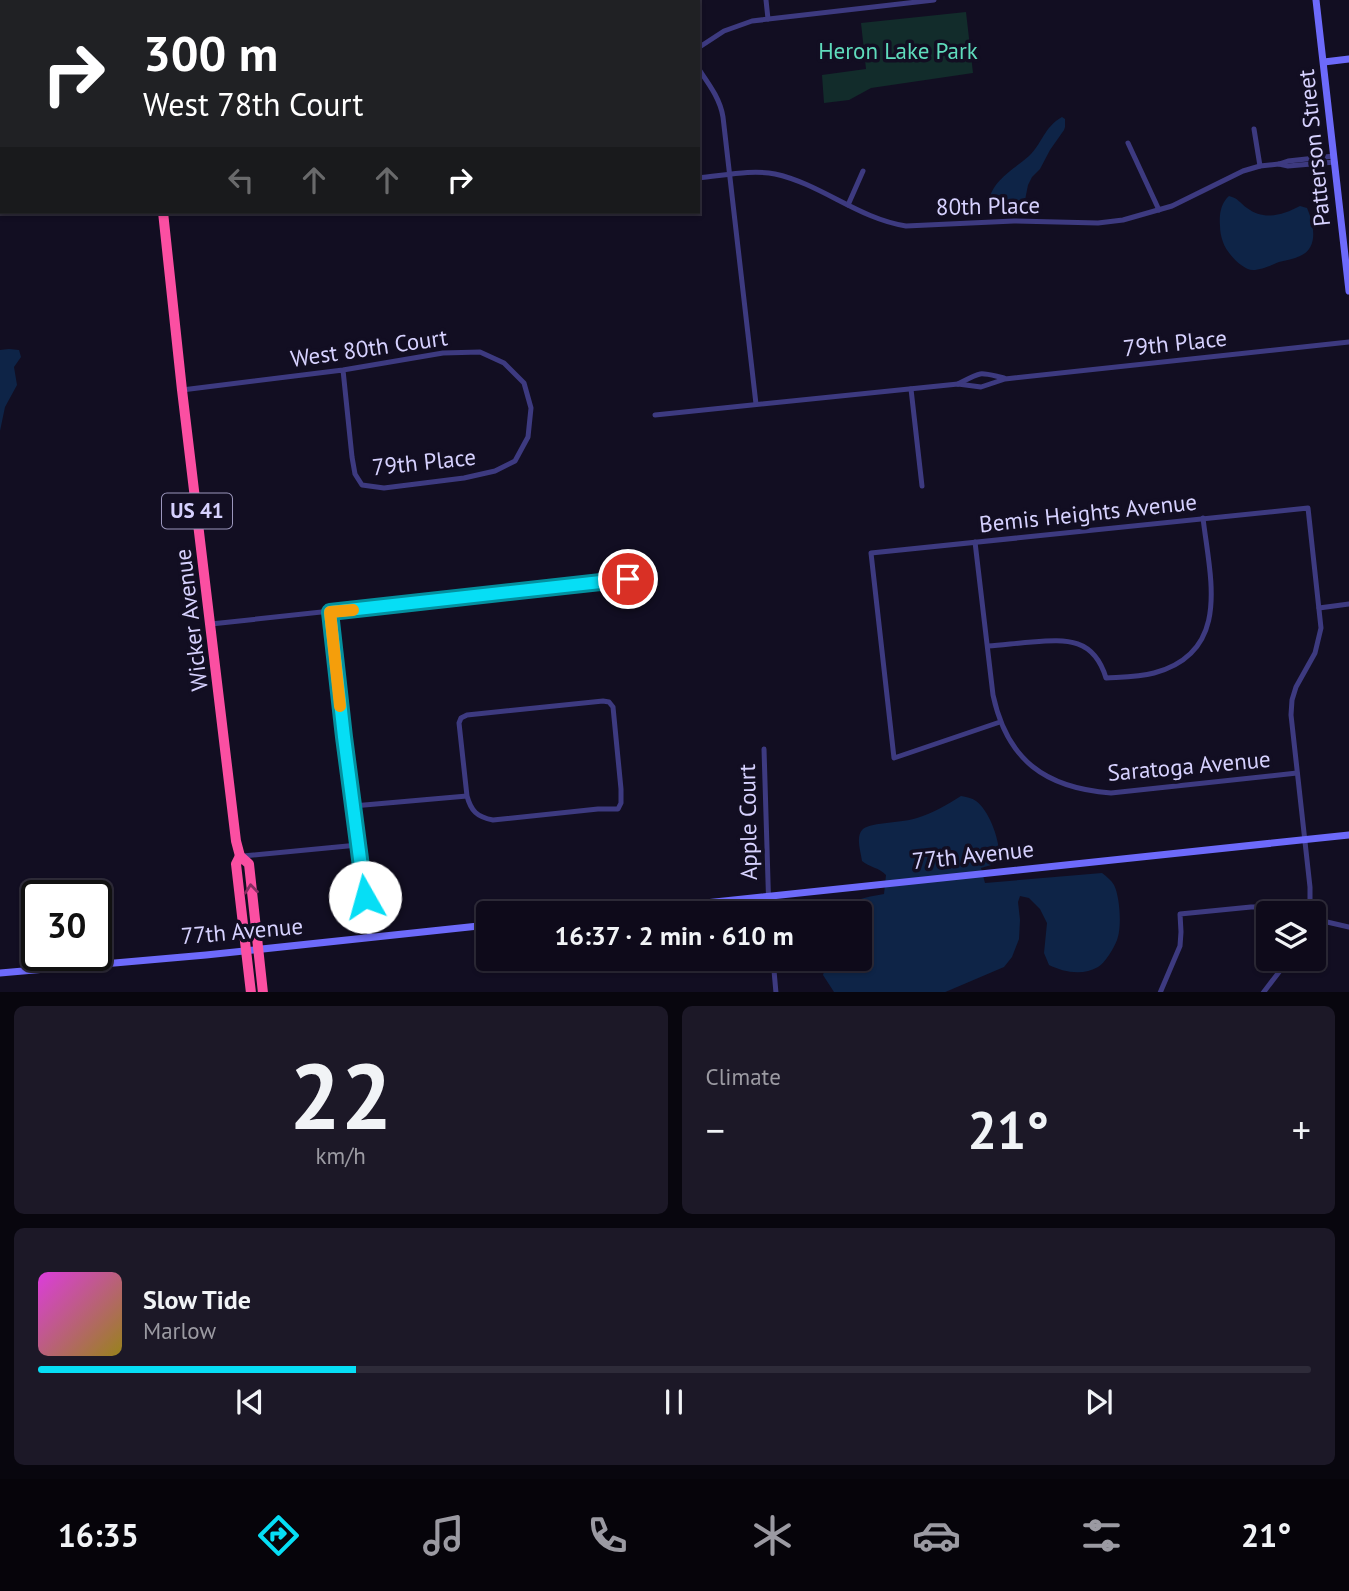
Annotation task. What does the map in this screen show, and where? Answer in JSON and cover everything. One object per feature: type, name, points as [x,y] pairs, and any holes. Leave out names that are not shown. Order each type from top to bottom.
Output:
[{"type":"highway","name":"Wicker Avenue","points":[[163,214],[236,841],[240,856],[248,864],[262,992]]},
{"type":"highway","name":"Wicker Avenue","points":[[240,856],[236,864],[251,992]]},
{"type":"street","points":[[766,0],[768,19]]},
{"type":"street","points":[[700,47],[724,31],[752,21],[873,4],[934,0]]},
{"type":"street","name":"Patterson Street","points":[[1316,0],[1334,159],[1346,229],[1349,291]]},
{"type":"street","points":[[1324,62],[1349,60]]},
{"type":"street","points":[[700,71],[721,107],[756,404]]},
{"type":"street","points":[[1254,129],[1260,166]]},
{"type":"street","points":[[1128,144],[1159,211]]},
{"type":"street","name":"80th Place","points":[[700,178],[771,173],[797,181],[890,224],[906,226],[1014,221],[1098,223],[1159,211],[1260,166],[1288,160],[1334,159]]},
{"type":"street","points":[[848,205],[863,171]]},
{"type":"street","name":"79th Place","points":[[655,415],[958,384],[981,387],[1005,379],[1349,342]]},
{"type":"street","name":"West 80th Court","points":[[182,390],[343,370],[443,354],[480,352],[504,363],[524,383],[531,408]]},
{"type":"street","name":"79th Place","points":[[343,370],[352,457],[355,474],[362,485],[384,488],[464,478],[495,471],[514,461],[528,437],[531,408]]},
{"type":"street","name":"79th Place","points":[[958,384],[978,373],[1005,379]]},
{"type":"street","points":[[911,389],[922,486]]},
{"type":"street","name":"Bemis Heights Avenue","points":[[1000,722],[894,758],[871,553],[1308,508],[1319,608]]},
{"type":"street","points":[[988,646],[1062,639],[1077,643],[1098,659],[1106,678],[1152,674],[1170,668],[1198,645],[1210,619],[1212,600],[1203,518]]},
{"type":"street","name":"Saratoga Avenue","points":[[975,542],[993,695],[1000,722],[1015,750],[1034,769],[1047,777],[1086,791],[1111,793],[1297,773]]},
{"type":"street","points":[[211,624],[628,579]]},
{"type":"street","points":[[1310,901],[1291,716],[1292,700],[1319,642],[1319,608],[1349,604]]},
{"type":"street","points":[[330,612],[370,938]]},
{"type":"street","points":[[603,701],[609,702],[613,707],[621,789],[618,809],[493,820],[475,814],[467,796],[459,723],[461,718],[467,715],[603,701]]},
{"type":"street","name":"Apple Court","points":[[764,749],[767,901]]},
{"type":"street","points":[[353,806],[467,796]]},
{"type":"street","name":"77th Avenue","points":[[715,901],[1349,835]]},
{"type":"street","points":[[240,856],[358,845]]},
{"type":"street","points":[[1160,992],[1180,946],[1180,914],[1256,907]]},
{"type":"street","points":[[1326,922],[1349,927]]},
{"type":"street","name":"77th Avenue","points":[[0,973],[258,950],[476,926]]},
{"type":"street","points":[[774,971],[776,992]]},
{"type":"street","points":[[1262,992],[1279,971]]},
{"type":"green space","name":"Heron Lake Park","points":[[966,12],[973,73],[871,88],[849,100],[824,103],[822,75],[866,69],[861,23]]},
{"type":"water","points":[[1062,117],[1065,119],[1064,130],[1040,169],[1032,177],[1025,200],[1004,205],[989,201],[999,181],[1029,156],[1051,126]]},
{"type":"water","points":[[1229,196],[1260,214],[1280,214],[1300,206],[1307,208],[1313,228],[1310,247],[1298,257],[1263,268],[1253,270],[1244,267],[1227,251],[1221,236],[1220,213]]},
{"type":"water","points":[[0,350],[19,350],[21,357],[14,367],[17,385],[5,407],[0,431]]},
{"type":"water","points":[[961,796],[973,799],[981,806],[990,821],[999,848],[998,863],[981,868],[985,883],[1102,873],[1114,885],[1120,920],[1117,940],[1104,962],[1092,970],[1080,972],[1060,970],[1049,965],[1044,953],[1047,923],[1040,909],[1029,898],[1020,896],[1019,939],[1012,957],[1004,967],[945,992],[834,992],[823,975],[824,971],[872,971],[872,901],[855,901],[884,894],[886,875],[862,861],[859,840],[861,832],[873,825],[923,816]]},
{"type":"slow traffic","points":[[340,706],[330,612],[353,610]]},
{"type":"route","points":[[365,897],[330,612],[628,579]]}]
